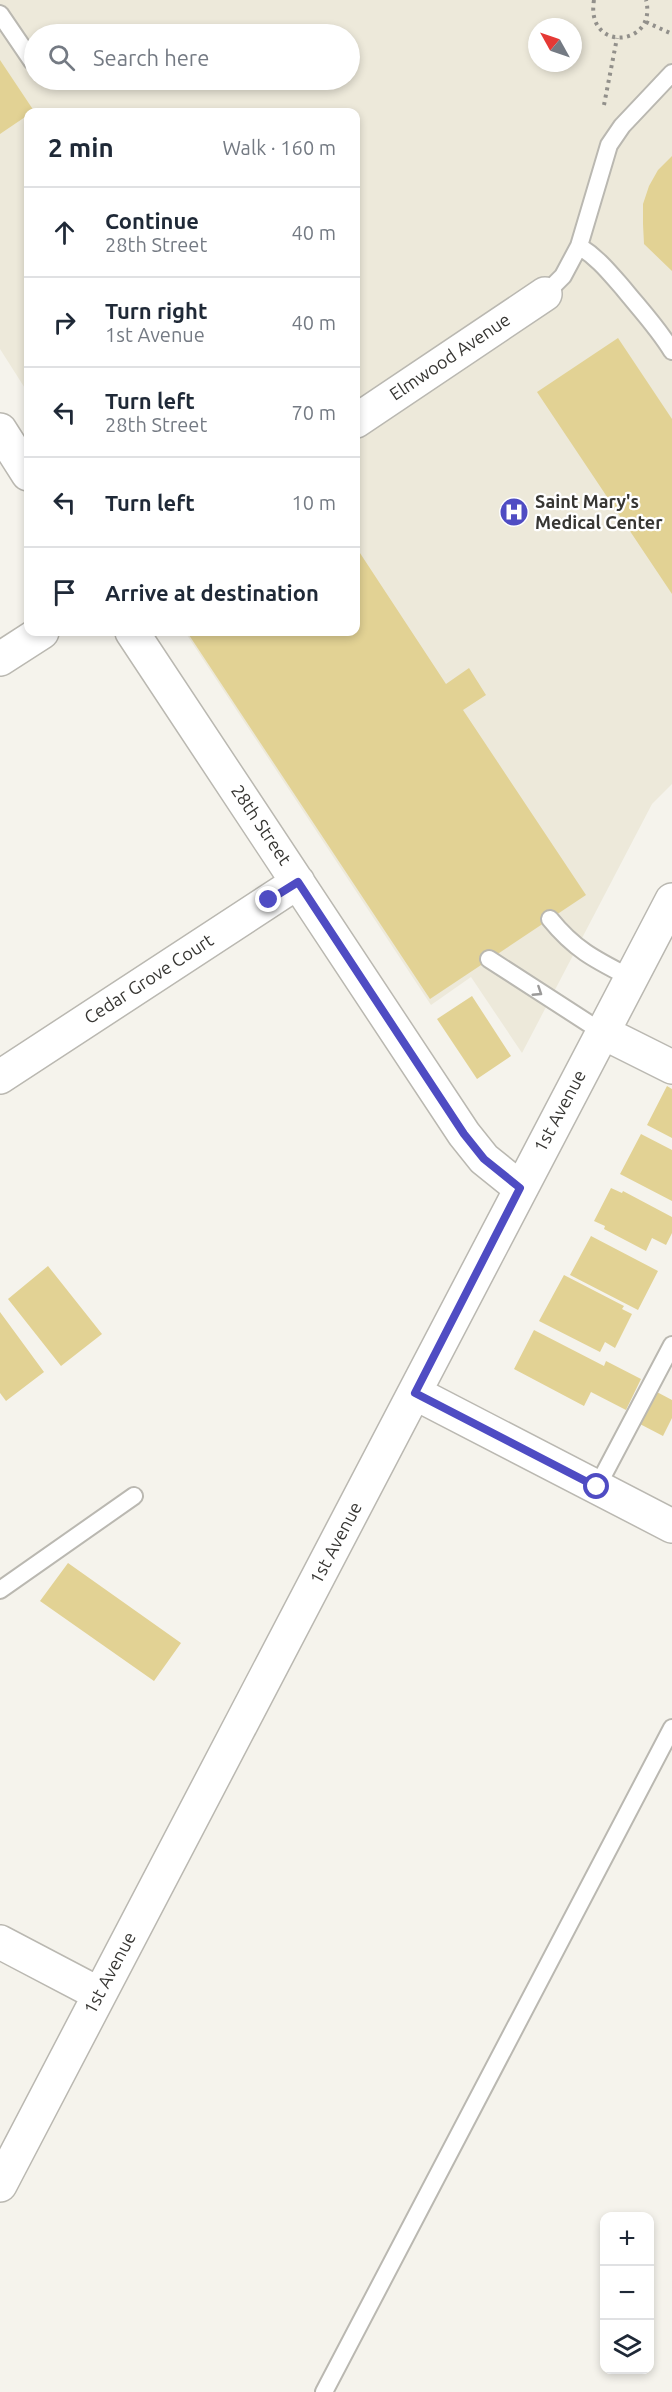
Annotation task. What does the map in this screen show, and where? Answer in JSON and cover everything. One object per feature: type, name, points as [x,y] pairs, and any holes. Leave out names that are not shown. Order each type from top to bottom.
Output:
[{"type":"street","name":"Elmwood Avenue","points":[[360,418],[545,294]]},
{"type":"street","points":[[0,430],[24,468]]},
{"type":"street","points":[[0,659],[36,636]]},
{"type":"street","name":"28th Street","points":[[135,636],[464,1134],[484,1159],[520,1188]]},
{"type":"street","name":"Cedar Grove Court","points":[[0,1077],[298,882]]},
{"type":"street","name":"1st Avenue","points":[[0,2185],[672,900]]},
{"type":"street","points":[[602,1032],[672,1067]]},
{"type":"street","points":[[415,1393],[672,1526]]},
{"type":"street","points":[[0,1942],[99,1994]]},
{"type":"lane","points":[[0,14],[24,49]]},
{"type":"lane","points":[[545,294],[562,276],[579,246],[609,145],[622,126],[672,73]]},
{"type":"lane","points":[[579,246],[610,271],[646,314],[672,351]]},
{"type":"lane","points":[[550,919],[565,938],[581,951],[631,978]]},
{"type":"lane","points":[[489,959],[602,1032]]},
{"type":"lane","points":[[597,1487],[672,1345]]},
{"type":"lane","points":[[0,1590],[134,1496]]},
{"type":"lane","points":[[324,2392],[672,1728]]},
{"type":"path","points":[[594,0],[592,12],[596,24],[604,34],[616,38],[628,37],[639,31],[646,22],[648,9],[646,0]]},
{"type":"path","points":[[646,22],[672,34]]},
{"type":"path","points":[[604,108],[616,38]]},
{"type":"shaded area","name":"Saint Mary's Medical Center","points":[[0,0],[672,0],[672,784],[652,804],[522,1053],[471,977],[431,1005],[188,636],[360,636],[360,108],[24,108],[24,387],[0,349]]},
{"type":"building","points":[[0,60],[32,108],[24,108],[24,118],[0,134]]},
{"type":"building","points":[[672,156],[672,271],[644,244],[643,204],[658,170]]},
{"type":"building","points":[[618,338],[672,419],[672,594],[537,392]]},
{"type":"building","points":[[360,553],[446,684],[469,668],[486,695],[463,710],[586,895],[430,999],[190,636],[360,636]]},
{"type":"building","points":[[472,996],[511,1056],[477,1079],[437,1019]]},
{"type":"building","points":[[667,1086],[672,1089],[672,1138],[647,1125]]},
{"type":"building","points":[[641,1134],[672,1150],[672,1201],[620,1174]]},
{"type":"building","points":[[611,1188],[622,1193],[623,1191],[672,1217],[672,1233],[666,1245],[652,1238],[646,1251],[604,1229],[605,1226],[594,1221]]},
{"type":"building","points":[[591,1236],[658,1271],[638,1310],[570,1275]]},
{"type":"building","points":[[48,1266],[102,1334],[61,1366],[8,1299]]},
{"type":"building","points":[[564,1275],[624,1306],[622,1309],[632,1314],[615,1348],[605,1342],[600,1352],[539,1321]]},
{"type":"building","points":[[0,1312],[44,1372],[6,1401],[0,1393]]},
{"type":"building","points":[[534,1330],[604,1366],[606,1361],[641,1379],[626,1410],[591,1392],[584,1406],[514,1369]]},
{"type":"building","points":[[655,1391],[672,1400],[672,1418],[663,1436],[638,1423]]},
{"type":"building","points":[[68,1563],[181,1643],[154,1681],[40,1601]]},
{"type":"place","name":"Saint Mary's Medical Center","points":[[514,512]]},
{"type":"route","points":[[269,900],[298,882],[464,1134],[484,1159],[520,1188],[415,1393],[597,1487]]}]
